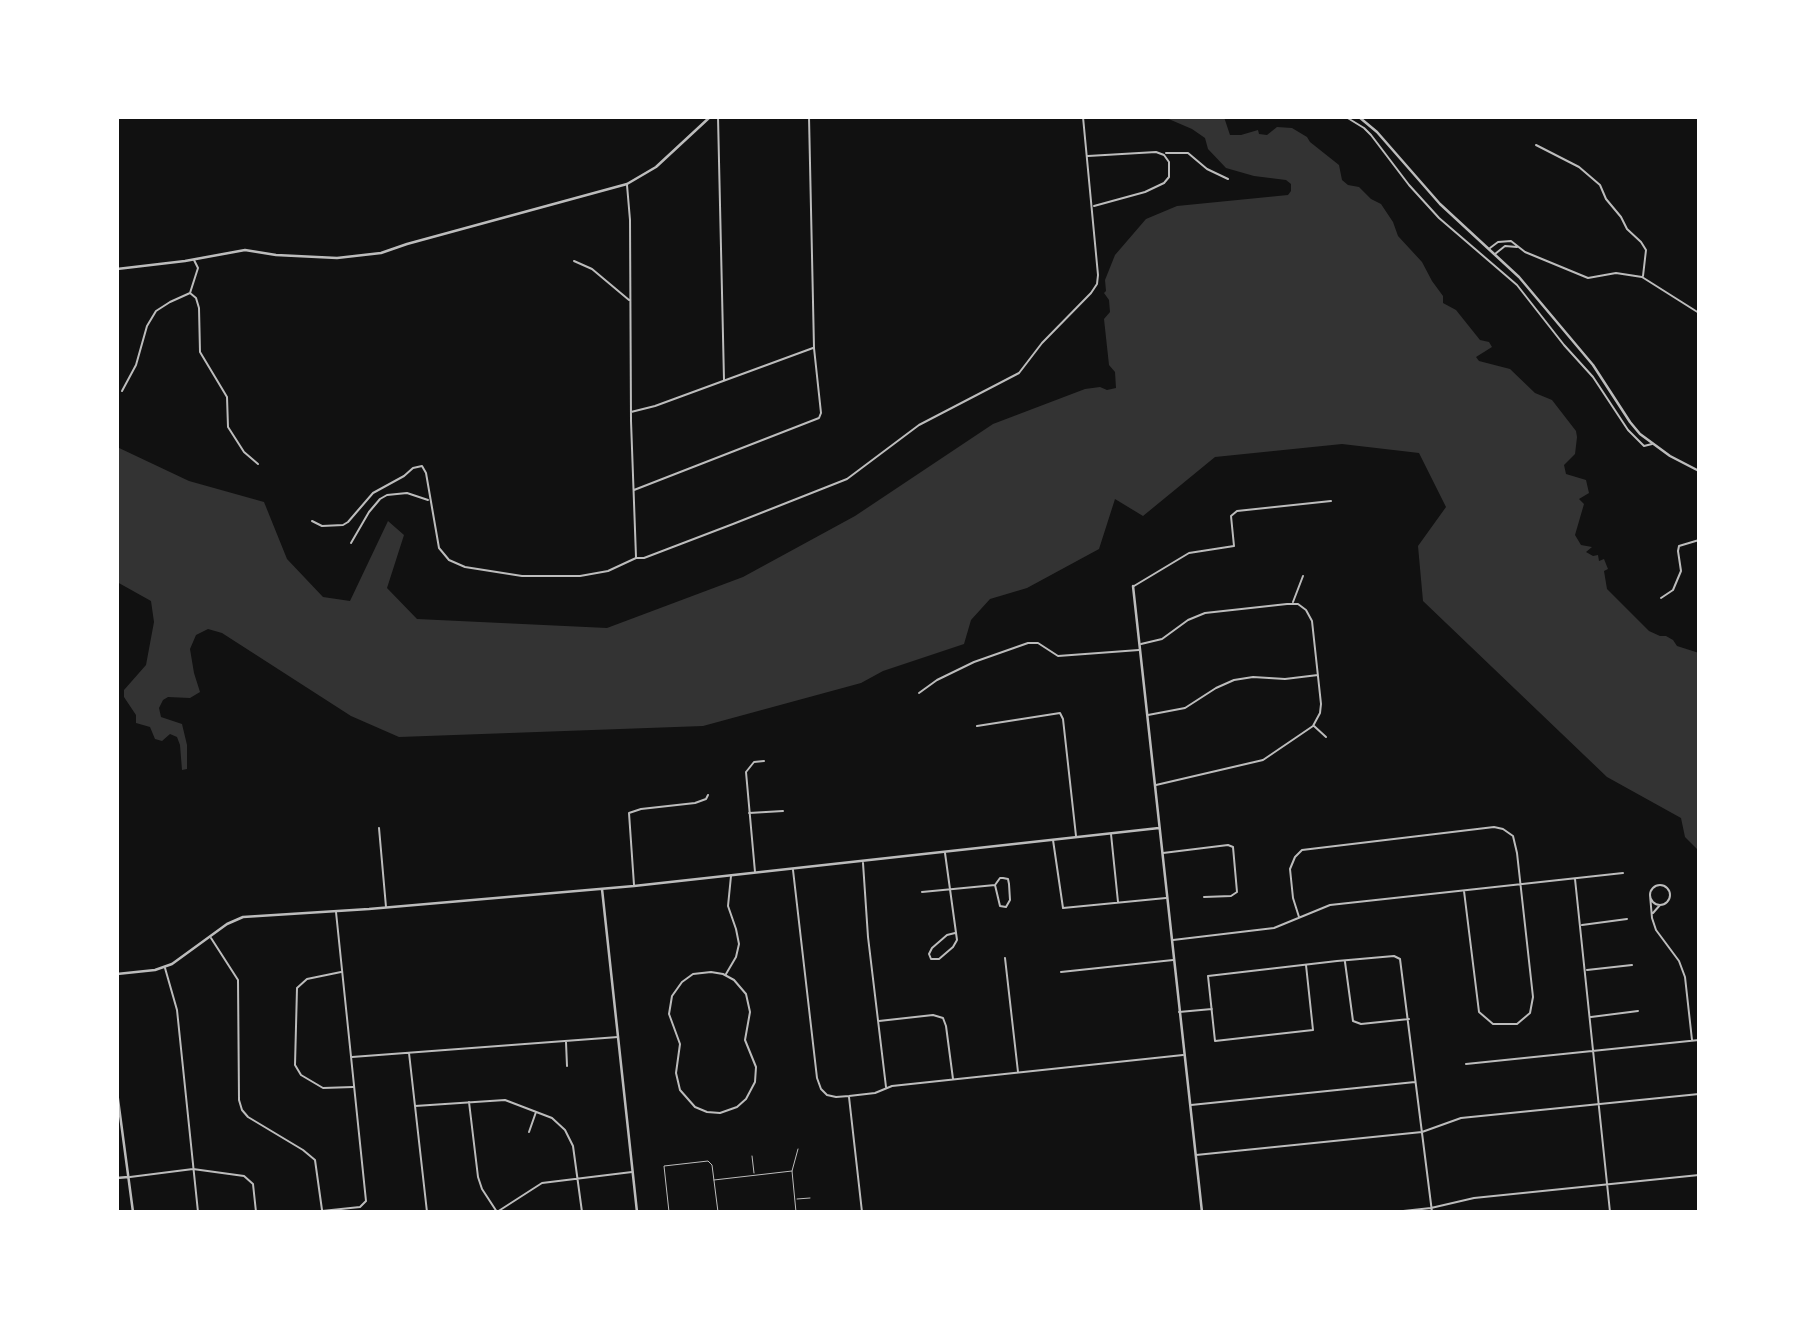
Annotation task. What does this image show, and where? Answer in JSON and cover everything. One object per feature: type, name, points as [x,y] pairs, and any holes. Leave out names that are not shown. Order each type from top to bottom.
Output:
[{"type":"street","points":[[117,269],[245,250],[276,255],[337,258],[382,253],[413,242],[627,184],[656,167],[710,117]]},
{"type":"street","points":[[718,117],[724,380]]},
{"type":"street","points":[[634,490],[819,418],[821,413],[814,348],[809,117]]},
{"type":"street","points":[[312,521],[322,526],[348,522],[373,493],[417,466],[422,466],[426,473],[439,548],[449,560],[465,567],[522,576],[580,576],[608,571],[636,558],[644,558],[846,479],[919,425],[1019,373],[1042,343],[1097,284],[1093,206],[1083,117]]},
{"type":"street","points":[[1346,117],[1364,128],[1428,207],[1517,285],[1593,377],[1628,430],[1644,446],[1650,446],[1652,443]]},
{"type":"street","points":[[1359,117],[1377,132],[1440,204],[1490,249],[1545,307],[1593,365],[1630,422],[1670,456],[1699,471]]},
{"type":"street","points":[[1536,145],[1579,167],[1600,185],[1606,199],[1627,229],[1646,250],[1642,277]]},
{"type":"street","points":[[1385,155],[1392,150]]},
{"type":"street","points":[[1088,156],[1156,152],[1169,162],[1169,177],[1164,183],[1145,192],[1093,206]]},
{"type":"street","points":[[1161,154],[1188,153],[1207,169],[1228,179]]},
{"type":"street","points":[[627,184],[636,558]]},
{"type":"street","points":[[1490,249],[1505,240],[1511,241],[1518,248]]},
{"type":"street","points":[[1495,254],[1505,247],[1518,248],[1588,278],[1616,273],[1642,277],[1699,313]]},
{"type":"street","points":[[122,391],[136,365],[147,326],[156,311],[190,293],[198,268],[194,259]]},
{"type":"street","points":[[573,261],[592,269],[630,301]]},
{"type":"street","points":[[190,293],[196,298],[199,308],[200,352],[227,397],[228,427],[244,452],[258,464]]},
{"type":"street","points":[[1536,309],[1545,307]]},
{"type":"street","points":[[631,412],[655,406],[814,348]]},
{"type":"street","points":[[351,543],[369,512],[387,495],[401,493],[429,500]]},
{"type":"street","points":[[1202,1212],[1133,586],[1189,553],[1234,546],[1231,516],[1237,511],[1331,501]]},
{"type":"street","points":[[1661,598],[1673,590],[1681,571],[1678,548],[1685,543],[1699,540]]},
{"type":"street","points":[[1293,603],[1303,576]]},
{"type":"street","points":[[1139,644],[1162,639],[1188,620],[1205,613],[1293,603],[1303,607],[1310,616],[1318,675],[1321,707],[1313,726],[1263,760],[1155,786]]},
{"type":"street","points":[[919,693],[937,680],[974,662],[1028,643],[1038,643],[1058,656],[1140,650]]},
{"type":"street","points":[[1147,715],[1185,708],[1234,680],[1318,675]]},
{"type":"street","points":[[977,726],[1060,713],[1063,719],[1076,837]]},
{"type":"street","points":[[1313,726],[1325,737]]},
{"type":"street","points":[[755,873],[746,772],[754,762],[764,761]]},
{"type":"street","points":[[634,886],[629,813],[695,803],[706,799],[708,795]]},
{"type":"street","points":[[749,813],[783,811]]},
{"type":"street","points":[[379,828],[386,908]]},
{"type":"street","points":[[117,974],[164,967],[178,961],[227,924],[243,917],[386,908],[634,886],[1159,828]]},
{"type":"street","points":[[1299,917],[1293,898],[1290,869],[1295,857],[1303,850],[1499,828],[1511,834],[1516,842],[1533,1005],[1522,1021],[1504,1026],[1488,1021],[1478,1008],[1464,891]]},
{"type":"street","points":[[1111,833],[1118,902]]},
{"type":"street","points":[[1053,840],[1063,908],[1167,898]]},
{"type":"street","points":[[1162,853],[1227,845],[1233,847],[1237,892],[1231,896],[1204,897]]},
{"type":"street","points":[[945,852],[956,933],[956,944],[939,959],[931,960],[929,954],[932,948],[947,935],[956,933]]},
{"type":"street","points":[[863,861],[868,937],[886,1088]]},
{"type":"street","points":[[793,869],[817,1078],[819,1087],[826,1094],[836,1097],[849,1096],[875,1093],[886,1088],[1184,1055]]},
{"type":"street","points":[[1172,940],[1274,928],[1330,905],[1623,873]]},
{"type":"street","points":[[725,975],[736,957],[738,944],[737,929],[728,906],[732,875]]},
{"type":"street","points":[[922,892],[995,885],[1000,878],[1008,879],[1010,900],[1006,907],[1000,906],[995,885]]},
{"type":"street","points":[[1575,878],[1586,970],[1591,1051],[1610,1212]]},
{"type":"street","points":[[1652,918],[1654,909],[1667,901],[1670,895],[1666,887],[1657,885],[1652,889],[1652,918],[1662,939],[1679,961],[1685,977],[1692,1041]]},
{"type":"street","points":[[602,888],[637,1212]]},
{"type":"street","points":[[1650,895],[1653,901],[1662,904]]},
{"type":"street","points":[[211,938],[238,980],[239,1100],[242,1110],[248,1117],[315,1160],[322,1212],[360,1207],[366,1202],[336,911]]},
{"type":"street","points":[[1581,925],[1627,919]]},
{"type":"street","points":[[1306,965],[1313,1030],[1215,1041],[1208,975],[1394,956],[1398,957],[1403,964],[1432,1210]]},
{"type":"street","points":[[1006,958],[1018,1073]]},
{"type":"street","points":[[1061,972],[1174,960]]},
{"type":"street","points":[[1345,961],[1353,1021],[1361,1024],[1409,1019]]},
{"type":"street","points":[[1586,970],[1632,965]]},
{"type":"street","points":[[164,967],[177,1010],[198,1212]]},
{"type":"street","points":[[342,971],[307,979],[298,985],[295,995],[295,1065],[301,1075],[323,1088],[354,1087]]},
{"type":"street","points":[[700,972],[725,975],[737,983],[747,998],[750,1015],[745,1037],[755,1061],[756,1077],[751,1093],[743,1103],[725,1112],[712,1113],[695,1107],[686,1100],[680,1090],[676,1070],[680,1044],[671,1025],[669,1009],[676,989],[688,978],[700,972]]},
{"type":"street","points":[[1179,1012],[1213,1009]]},
{"type":"street","points":[[1590,1017],[1637,1011]]},
{"type":"street","points":[[878,1021],[933,1015],[943,1018],[953,1080]]},
{"type":"street","points":[[351,1057],[618,1037]]},
{"type":"street","points":[[1466,1064],[1699,1040]]},
{"type":"street","points":[[566,1041],[567,1066]]},
{"type":"street","points":[[409,1052],[427,1212]]},
{"type":"street","points":[[1190,1105],[1416,1082]]},
{"type":"street","points":[[117,1092],[133,1212]]},
{"type":"street","points":[[1195,1155],[1422,1132],[1461,1118],[1699,1094]]},
{"type":"street","points":[[849,1096],[862,1212]]},
{"type":"street","points":[[415,1106],[505,1100],[556,1120],[568,1134],[573,1146],[582,1212]]},
{"type":"street","points":[[469,1101],[478,1177],[482,1189],[497,1212],[542,1184],[632,1171]]},
{"type":"street","points":[[528,1132],[536,1111]]},
{"type":"street","points":[[117,1178],[194,1169],[247,1177],[251,1180],[256,1212]]},
{"type":"street","points":[[1394,1212],[1432,1210],[1474,1198],[1699,1175]]},
{"type":"lane","points":[[796,1212],[792,1171],[798,1150]]},
{"type":"lane","points":[[752,1156],[754,1176]]},
{"type":"lane","points":[[669,1212],[664,1166],[711,1163],[718,1212]]},
{"type":"lane","points":[[714,1180],[792,1171]]},
{"type":"lane","points":[[795,1199],[810,1198]]},
{"type":"shaded area","points":[[1164,117],[1224,117],[1230,135],[1258,130],[1259,134],[1267,135],[1277,127],[1292,128],[1307,137],[1339,165],[1342,180],[1348,185],[1359,187],[1371,199],[1381,204],[1393,222],[1398,236],[1422,262],[1443,296],[1443,303],[1456,310],[1480,340],[1489,342],[1492,347],[1476,357],[1479,361],[1510,369],[1535,393],[1552,400],[1576,431],[1575,454],[1564,465],[1566,474],[1586,480],[1589,493],[1579,499],[1584,504],[1575,535],[1581,545],[1592,547],[1586,552],[1593,556],[1598,555],[1599,561],[1604,559],[1608,569],[1604,571],[1607,589],[1649,631],[1666,636],[1677,646],[1699,653],[1699,851],[1685,837],[1681,818],[1607,777],[1423,601],[1418,546],[1446,507],[1419,453],[1342,444],[1215,457],[1143,516],[1115,499],[1099,549],[1027,588],[990,599],[971,620],[964,644],[883,671],[861,683],[703,726],[399,737],[351,716],[222,633],[208,629],[196,635],[190,649],[200,692],[190,698],[168,697],[159,708],[161,717],[182,724],[187,745],[187,769],[182,770],[177,737],[170,734],[162,741],[155,739],[150,727],[136,723],[136,715],[124,697],[124,690],[146,665],[154,622],[151,601],[117,582],[117,447],[189,481],[264,502],[287,559],[323,597],[350,601],[388,521],[404,535],[387,588],[417,619],[607,628],[743,577],[855,516],[993,424],[1085,389],[1116,388],[1115,372],[1109,365],[1104,319],[1110,312],[1109,300],[1104,293],[1105,280],[1115,255],[1146,219],[1177,206],[1288,195],[1291,191],[1291,184],[1286,180],[1254,176],[1226,168],[1208,149],[1205,138]]}]
